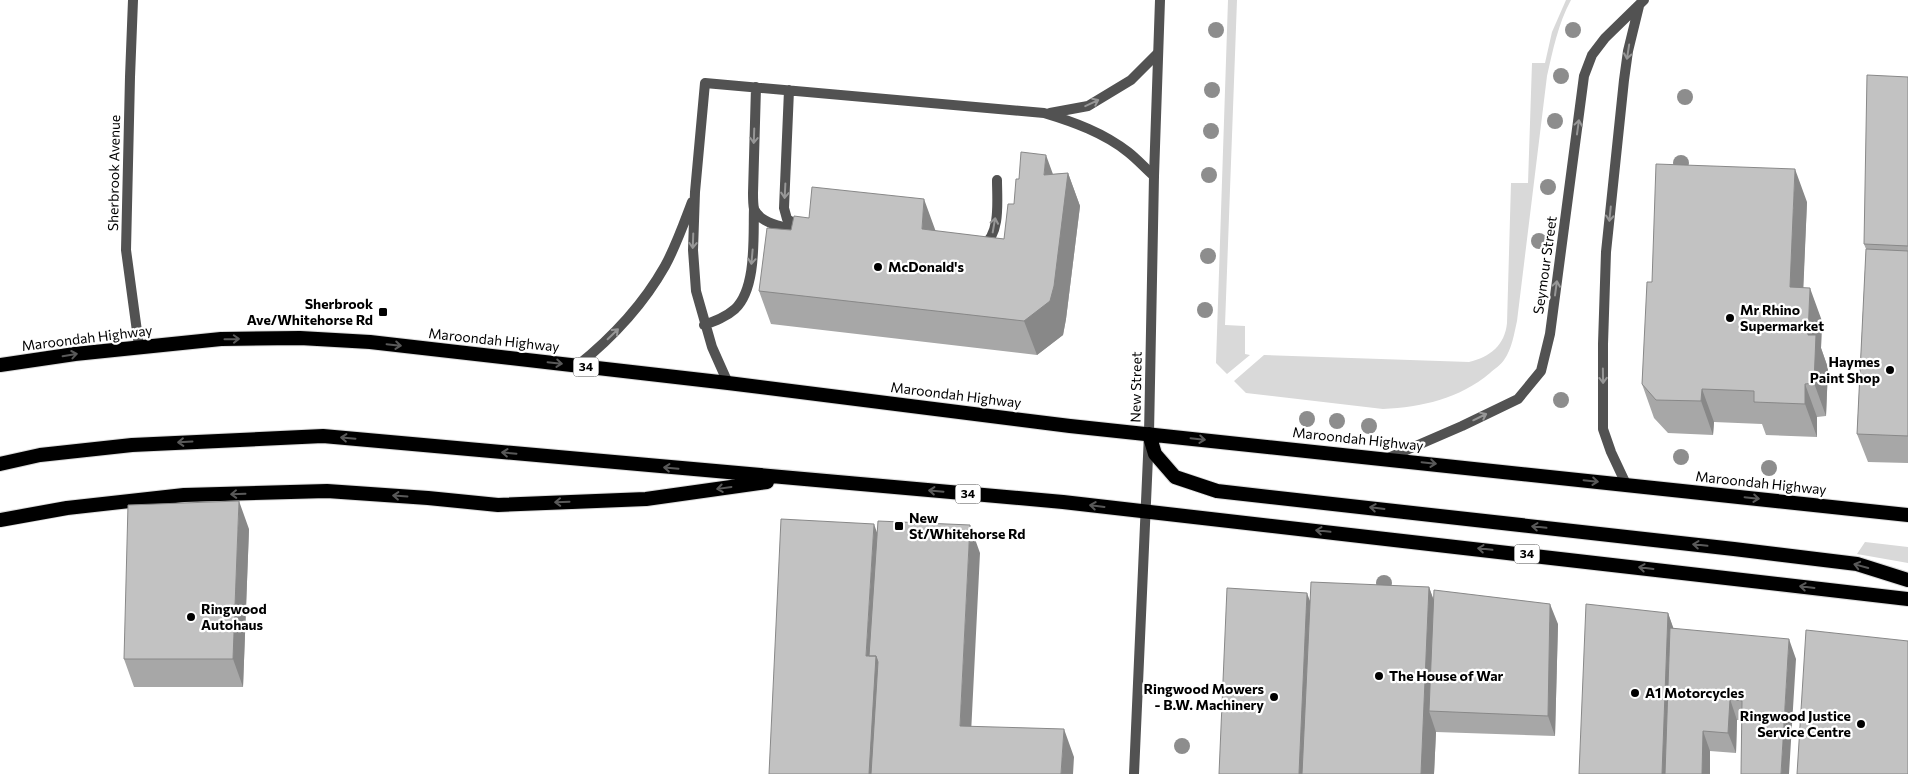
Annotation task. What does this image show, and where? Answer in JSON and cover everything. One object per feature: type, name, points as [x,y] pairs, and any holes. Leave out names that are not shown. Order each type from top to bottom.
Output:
[{"type":"highway","name":"Maroondah Highway","points":[[0,366],[139,346],[221,339],[300,338],[370,342],[728,382],[1052,424],[1388,458],[1908,515]]},
{"type":"highway","points":[[1150,434],[1155,454],[1176,477],[1218,490],[1857,564],[1908,580]]},
{"type":"highway","name":"34","points":[[0,464],[40,455],[132,445],[323,436],[1053,501],[1908,598]]},
{"type":"highway","points":[[0,520],[67,508],[184,495],[327,491],[498,505],[646,499],[790,478]]},
{"type":"street","name":"Sherbrook Avenue","points":[[133,0],[126,250],[139,346]]},
{"type":"street","name":"New Street","points":[[1134,774],[1150,434],[1154,176],[1160,0]]},
{"type":"street","name":"Seymour Street","points":[[1388,458],[1518,399],[1541,371],[1550,334],[1584,76],[1592,55],[1605,38],[1641,2]]},
{"type":"street","name":"Seymour Street","points":[[1626,484],[1603,429],[1602,344],[1606,252],[1624,80],[1628,51],[1641,2]]},
{"type":"street","points":[[1044,113],[1088,106],[1131,80],[1157,54]]},
{"type":"street","points":[[728,382],[704,325],[696,290],[693,250],[695,192],[705,82],[1044,113],[1076,123],[1101,135],[1128,152],[1154,176]]},
{"type":"street","points":[[704,325],[723,318],[736,308],[745,294],[750,279],[754,208],[756,87]]},
{"type":"street","points":[[754,208],[760,217],[773,223],[812,232],[798,227],[787,219],[784,208],[789,90]]},
{"type":"street","points":[[973,249],[980,248],[988,242],[995,230],[997,180]]},
{"type":"street","points":[[576,366],[618,330],[644,299],[666,265],[695,192]]},
{"type":"shaded area","points":[[1228,0],[1237,0],[1225,325],[1245,326],[1245,354],[1250,355],[1227,374],[1216,363]]},
{"type":"shaded area","points":[[1566,0],[1571,0],[1559,28],[1547,76],[1517,321],[1511,346],[1503,362],[1478,382],[1453,395],[1426,404],[1398,408],[1383,409],[1246,393],[1234,381],[1264,355],[1469,362],[1484,357],[1500,344],[1506,331],[1507,323],[1511,183],[1528,183],[1532,63],[1545,63],[1552,32]]},
{"type":"shaded area","points":[[1865,542],[1908,547],[1908,563],[1857,554]]},
{"type":"building","points":[[1867,75],[1908,77],[1908,246],[1864,244]]},
{"type":"building","name":"McDonald's","points":[[1021,152],[1046,155],[1044,175],[1068,173],[1054,286],[1050,301],[1024,321],[759,291],[767,228],[791,230],[794,216],[809,218],[812,187],[924,199],[922,229],[1004,239],[1008,204],[1014,204],[1016,179],[1019,179]]},
{"type":"building","name":"Mr Rhino Supermarket","points":[[1656,164],[1795,169],[1790,287],[1810,288],[1808,335],[1816,335],[1814,383],[1805,384],[1805,404],[1754,402],[1754,391],[1702,389],[1701,401],[1656,400],[1642,384],[1647,282],[1652,282]]},
{"type":"building","name":"Haymes Paint Shop","points":[[1866,249],[1908,251],[1908,436],[1857,434]]},
{"type":"building","name":"Ringwood Autohaus","points":[[239,501],[233,659],[124,659],[128,505]]},
{"type":"building","points":[[781,519],[874,524],[866,656],[876,656],[869,774],[769,774]]},
{"type":"building","points":[[878,521],[970,525],[960,726],[1064,729],[1061,774],[871,774],[878,662],[876,656],[869,656]]},
{"type":"building","name":"The House of War","points":[[1311,582],[1429,587],[1421,774],[1302,774]]},
{"type":"building","name":"Ringwood Mowers - B.W. Machinery","points":[[1227,588],[1307,593],[1299,774],[1219,774]]},
{"type":"building","points":[[1434,590],[1550,604],[1548,716],[1429,711]]},
{"type":"building","name":"A1 Motorcycles","points":[[1586,604],[1668,613],[1662,774],[1579,774]]},
{"type":"building","points":[[1670,628],[1789,639],[1781,774],[1741,774],[1742,701],[1730,699],[1728,733],[1703,731],[1702,774],[1665,774]]},
{"type":"building","name":"Ringwood Justice Service Centre","points":[[1806,630],[1908,641],[1908,774],[1797,774]]},
{"type":"place","name":"McDonald's","points":[[878,267]]},
{"type":"place","name":"Sherbrook Ave/Whitehorse Rd","points":[[383,312]]},
{"type":"place","name":"Mr Rhino Supermarket","points":[[1730,318]]},
{"type":"place","name":"Haymes Paint Shop","points":[[1890,370]]},
{"type":"place","name":"New St/Whitehorse Rd","points":[[899,526]]},
{"type":"place","name":"Ringwood Autohaus","points":[[191,617]]},
{"type":"place","name":"The House of War","points":[[1379,676]]},
{"type":"place","name":"A1 Motorcycles","points":[[1635,693]]},
{"type":"place","name":"Ringwood Mowers - B.W. Machinery","points":[[1274,697]]},
{"type":"place","name":"Ringwood Justice Service Centre","points":[[1861,724]]}]
